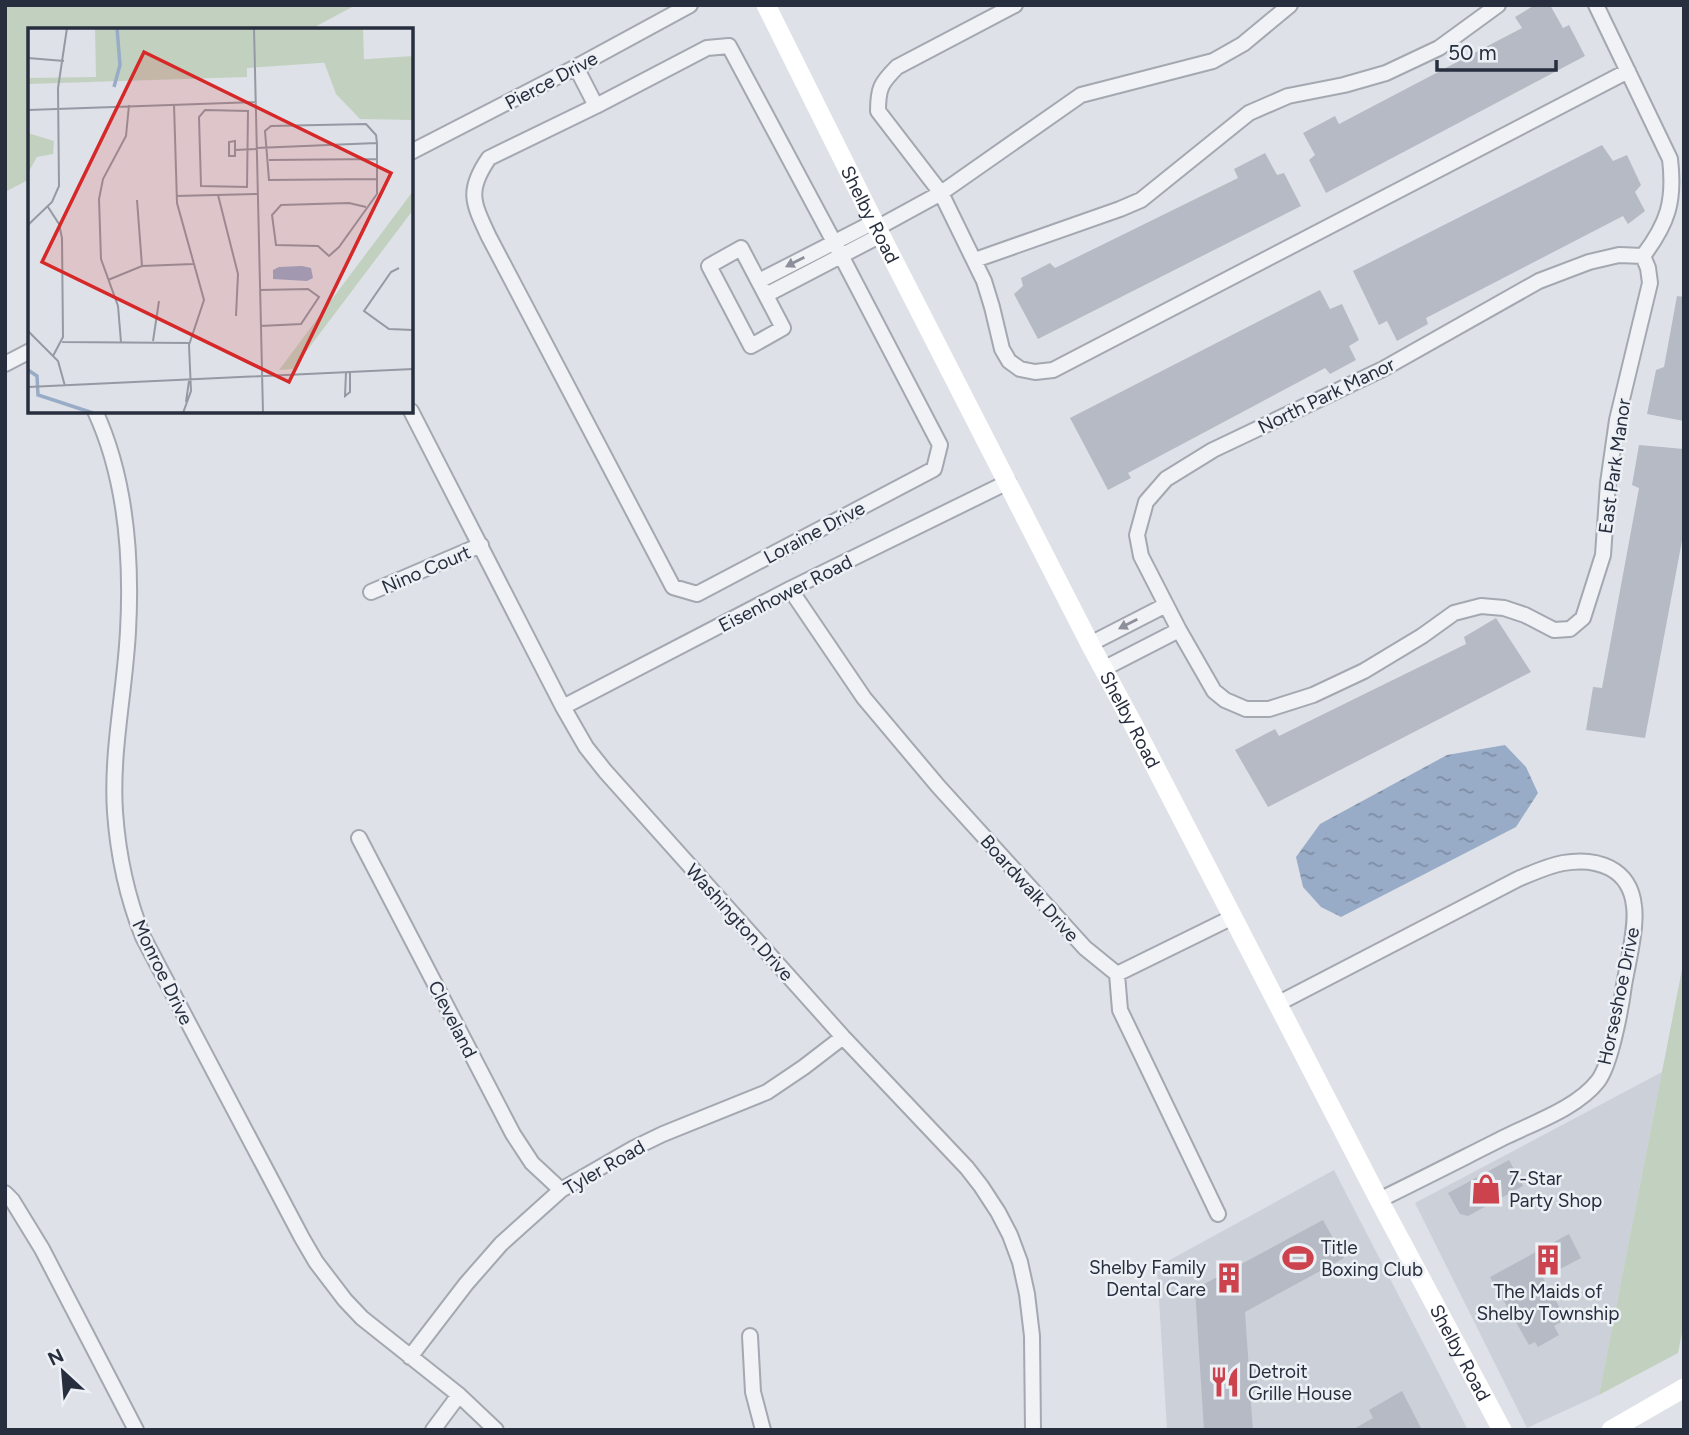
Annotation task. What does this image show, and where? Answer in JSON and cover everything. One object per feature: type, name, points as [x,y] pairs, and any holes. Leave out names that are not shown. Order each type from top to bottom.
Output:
[{"type":"street","name":"Pierce Drive","points":[[413,151],[690,5]]},
{"type":"street","name":"Shelby Road","points":[[766,5],[1090,644],[1279,1003],[1379,1200],[1502,1430]]},
{"type":"street","points":[[1015,5],[897,66],[884,80],[878,95],[878,111],[941,193],[984,281],[1002,349],[1009,361],[1020,369],[1035,372],[1054,370],[1628,71]]},
{"type":"street","points":[[766,295],[837,249],[941,193],[1082,95],[1213,61],[1243,44],[1290,5]]},
{"type":"street","points":[[975,260],[1141,200],[1249,113],[1288,96],[1386,73],[1439,48],[1498,5]]},
{"type":"street","points":[[1596,5],[1670,159],[1672,180],[1667,216],[1658,236],[1643,256]]},
{"type":"street","name":"Loraine Drive","points":[[729,46],[940,445],[934,469],[697,594],[673,587],[476,209],[473,192],[477,174],[489,158],[596,106],[707,48],[729,46]]},
{"type":"street","points":[[576,67],[596,106]]},
{"type":"street","points":[[741,248],[759,281],[783,328],[751,346],[709,266],[741,248]]},
{"type":"street","points":[[759,281],[837,249]]},
{"type":"street","name":"North Park Manor","points":[[1570,629],[1554,630],[1504,608],[1472,608],[1454,613],[1364,671],[1324,691],[1269,709],[1246,709],[1225,700],[1214,691],[1141,556],[1137,535],[1146,502],[1166,479],[1213,450],[1383,369],[1539,281],[1589,262],[1619,255],[1643,256]]},
{"type":"street","name":"East Park Manor","points":[[1570,629],[1583,618],[1602,555],[1617,420],[1650,283],[1643,256]]},
{"type":"street","points":[[5,364],[28,352]]},
{"type":"street","name":"Monroe Drive","points":[[96,413],[118,478],[128,558],[128,632],[114,782],[115,813],[125,883],[134,915],[160,972],[316,1262],[362,1318],[459,1395],[496,1430]]},
{"type":"street","name":"Washington Drive","points":[[412,413],[586,747],[843,1037],[967,1168],[998,1212],[1020,1262],[1031,1314],[1033,1430]]},
{"type":"street","name":"Eisenhower Road","points":[[564,707],[790,589],[1008,482]]},
{"type":"street","name":"Nino Court","points":[[371,592],[481,545]]},
{"type":"street","name":"Boardwalk Drive","points":[[790,589],[864,698],[938,786],[1085,948],[1117,974]]},
{"type":"street","points":[[1090,644],[1166,605]]},
{"type":"street","points":[[1103,668],[1180,630]]},
{"type":"street","name":"Cleveland","points":[[359,838],[513,1134],[532,1163],[561,1190]]},
{"type":"street","name":"Horseshoe Drive","points":[[1279,1003],[1518,879],[1543,869],[1564,863],[1605,865],[1626,881],[1635,908],[1634,922],[1623,992],[1607,1063],[1599,1080],[1583,1096],[1561,1109],[1379,1200]]},
{"type":"street","points":[[1218,1214],[1120,1010],[1117,974],[1233,917]]},
{"type":"street","name":"Tyler Road","points":[[410,1357],[466,1284],[501,1244],[561,1190],[663,1134],[767,1092],[843,1037]]},
{"type":"street","points":[[5,1193],[42,1250],[136,1430]]},
{"type":"street","points":[[750,1336],[753,1392],[763,1430]]},
{"type":"street","points":[[1611,1430],[1684,1388]]},
{"type":"street","points":[[433,1430],[459,1395]]},
{"type":"shaded area","points":[[1662,1072],[1599,1395],[1527,1428],[1415,1203]]},
{"type":"shaded area","points":[[1334,1170],[1468,1430],[1167,1430],[1157,1267]]},
{"type":"green space","points":[[5,5],[356,5],[313,28],[28,28],[28,180],[5,192]]},
{"type":"green space","points":[[1684,959],[1684,1323],[1678,1353],[1599,1395]]},
{"type":"water","points":[[1505,745],[1526,767],[1538,793],[1516,827],[1341,917],[1321,907],[1303,887],[1296,857],[1320,824],[1447,755]]},
{"type":"building","points":[[1535,5],[1550,5],[1563,28],[1569,25],[1585,56],[1326,193],[1309,160],[1315,155],[1303,133],[1335,116],[1339,124],[1522,28],[1515,17]]},
{"type":"building","points":[[1602,145],[1613,161],[1627,155],[1641,185],[1635,192],[1645,211],[1628,224],[1623,216],[1426,318],[1428,324],[1397,341],[1387,321],[1379,325],[1353,271]]},
{"type":"building","points":[[1265,153],[1277,175],[1284,173],[1301,206],[1038,339],[1014,294],[1023,286],[1021,278],[1050,263],[1055,268],[1238,178],[1234,169]]},
{"type":"building","points":[[1320,290],[1330,309],[1342,304],[1359,340],[1349,346],[1356,360],[1330,374],[1325,368],[1128,473],[1131,478],[1108,490],[1070,418]]},
{"type":"building","points":[[1677,296],[1684,297],[1684,421],[1647,414],[1656,370],[1664,367]]},
{"type":"building","points":[[1639,445],[1684,449],[1684,530],[1645,738],[1586,730],[1593,687],[1602,688],[1639,488],[1632,485]]},
{"type":"building","points":[[1496,618],[1531,672],[1268,807],[1235,750],[1275,729],[1279,736],[1466,644],[1464,637]]},
{"type":"building","name":"7-Star Party Shop","points":[[1509,1160],[1523,1186],[1468,1216],[1460,1214],[1448,1193]]},
{"type":"building","points":[[1323,1220],[1344,1258],[1245,1312],[1249,1370],[1256,1369],[1258,1393],[1250,1393],[1253,1430],[1204,1430],[1195,1289]]},
{"type":"building","points":[[1569,1234],[1581,1258],[1543,1278],[1566,1319],[1554,1326],[1559,1335],[1538,1347],[1535,1342],[1529,1345],[1490,1277]]},
{"type":"building","points":[[1402,1391],[1422,1430],[1352,1430],[1373,1418],[1369,1410]]},
{"type":"place","name":"7-Star Party Shop","points":[[1486,1189]]},
{"type":"place","name":"Title Boxing Club","points":[[1298,1258]]},
{"type":"place","name":"The Maids of Shelby Township","points":[[1548,1260]]},
{"type":"place","name":"Shelby Family Dental Care","points":[[1229,1278]]},
{"type":"place","name":"Detroit Grille House","points":[[1225,1382]]}]
